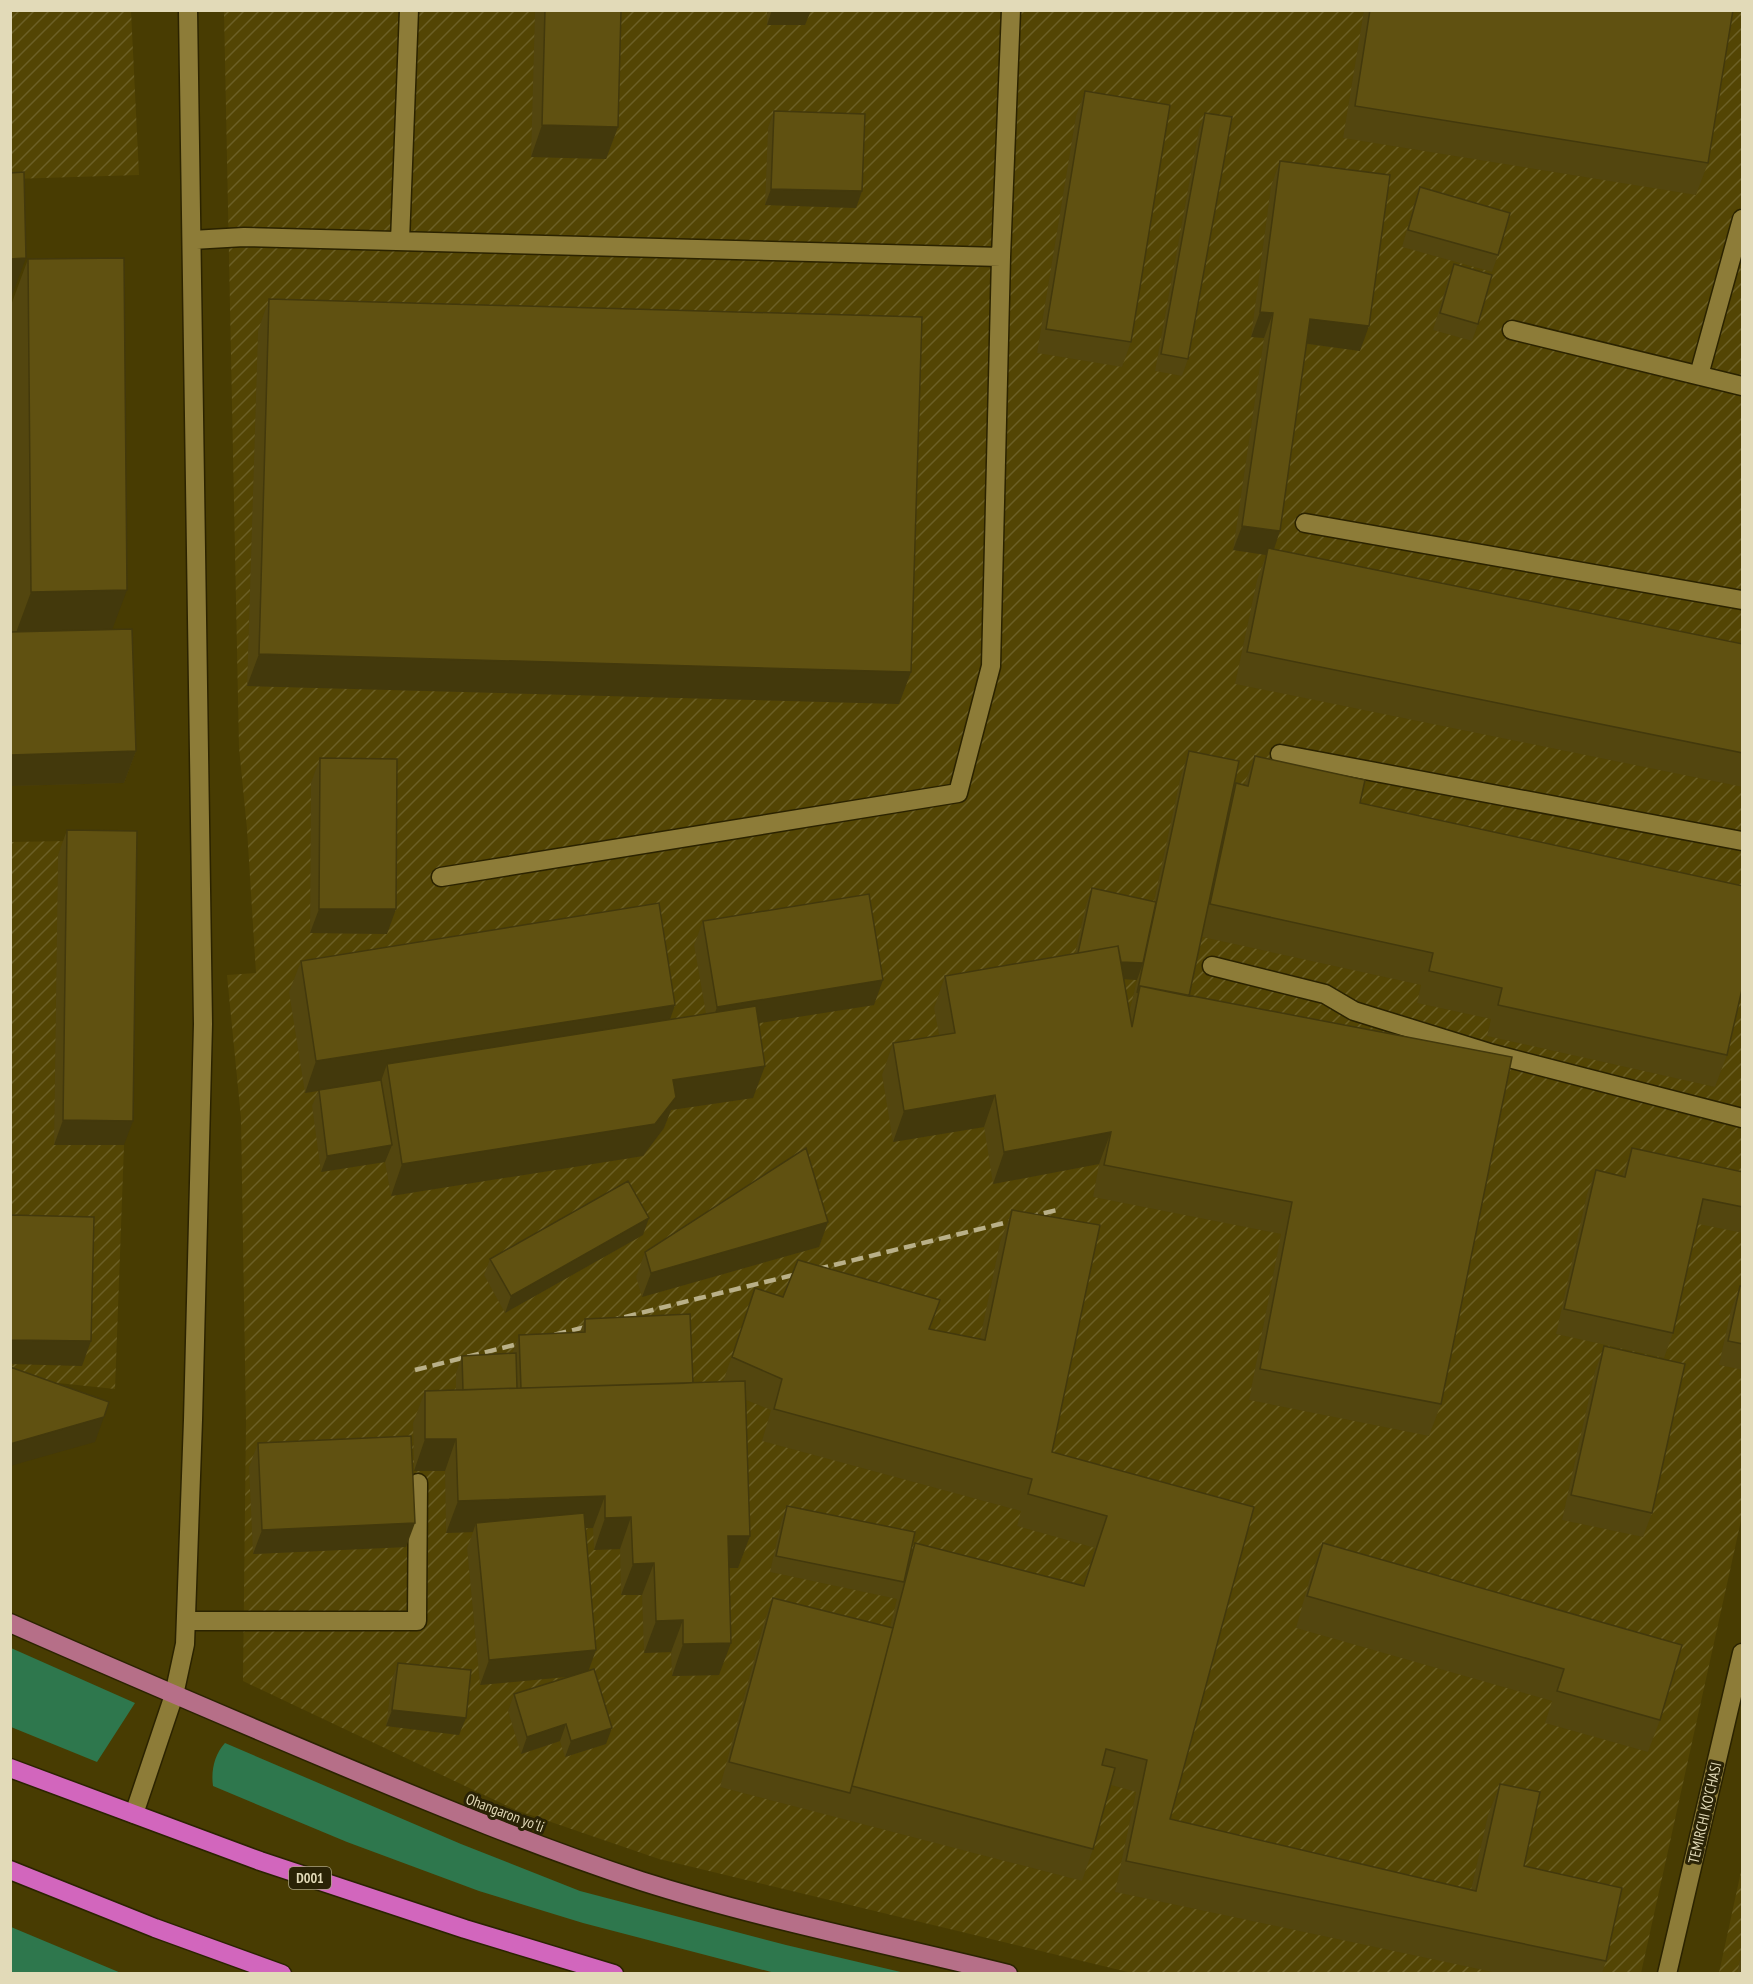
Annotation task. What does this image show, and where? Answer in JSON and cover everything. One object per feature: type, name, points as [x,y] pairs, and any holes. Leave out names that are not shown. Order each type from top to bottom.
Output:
[{"type":"highway","name":"D001","points":[[10,1768],[260,1861],[393,1906],[614,1974]]},
{"type":"highway","points":[[10,1870],[155,1928],[282,1974]]},
{"type":"main road","name":"Ohangaron yoʻli","points":[[10,1623],[174,1695],[484,1825],[645,1882],[724,1905],[1008,1974]]},
{"type":"lane","points":[[134,1814],[174,1695],[185,1644],[186,1621],[203,1024],[188,10]]},
{"type":"lane","points":[[400,241],[409,10]]},
{"type":"lane","points":[[441,877],[958,793],[991,666],[1001,257],[1011,10]]},
{"type":"lane","points":[[1699,375],[1743,219]]},
{"type":"lane","points":[[192,240],[244,237],[1001,257]]},
{"type":"lane","points":[[1512,330],[1743,386]]},
{"type":"lane","points":[[1305,523],[1743,600]]},
{"type":"lane","points":[[1280,754],[1743,841]]},
{"type":"lane","points":[[1212,966],[1325,994],[1354,1011],[1493,1054],[1743,1118]]},
{"type":"lane","points":[[186,1621],[417,1621],[418,1483]]},
{"type":"lane","name":"TEMIRCHI KO'CHASI","points":[[1667,1974],[1743,1653]]},
{"type":"shaded area","points":[[10,11],[131,11],[139,175],[11,179]]},
{"type":"shaded area","points":[[224,11],[1742,11],[1742,1516],[1641,1973],[1132,1973],[659,1859],[516,1810],[243,1681],[246,1423],[241,1118],[227,975],[256,973],[247,829],[239,747]]},
{"type":"shaded area","points":[[129,840],[124,1145],[115,1389],[11,1378],[10,842]]},
{"type":"shaded area","points":[[1742,1867],[1742,1973],[1719,1973]]},
{"type":"green space","points":[[11,1648],[135,1703],[97,1762],[11,1727]]},
{"type":"green space","points":[[225,1743],[461,1844],[580,1891],[786,1945],[905,1973],[775,1973],[583,1923],[479,1891],[347,1842],[213,1786],[214,1763]]},
{"type":"green space","points":[[11,1927],[121,1973],[11,1973]]},
{"type":"building","points":[[545,10],[621,10],[618,127],[542,125]]},
{"type":"building","points":[[1370,10],[1733,10],[1708,163],[1355,106]]},
{"type":"building","points":[[1085,91],[1170,105],[1131,342],[1046,329]]},
{"type":"building","points":[[774,111],[865,114],[862,191],[771,189]]},
{"type":"building","points":[[1205,113],[1232,117],[1188,359],[1161,354]]},
{"type":"building","points":[[1280,161],[1390,175],[1369,326],[1310,319],[1280,531],[1242,526],[1273,313],[1260,312]]},
{"type":"building","points":[[24,172],[26,258],[10,259],[10,173]]},
{"type":"building","points":[[1420,187],[1510,213],[1498,255],[1408,230]]},
{"type":"building","points":[[124,258],[127,590],[31,592],[28,259]]},
{"type":"building","points":[[1454,264],[1492,275],[1478,324],[1440,313]]},
{"type":"building","points":[[269,299],[922,317],[911,672],[259,654]]},
{"type":"building","points":[[1268,548],[1743,644],[1743,753],[1247,652]]},
{"type":"building","points":[[132,629],[136,751],[10,755],[10,632]]},
{"type":"building","points":[[1189,751],[1239,761],[1189,996],[1140,986],[1137,993]]},
{"type":"building","points":[[1255,756],[1365,780],[1360,803],[1743,886],[1743,985],[1727,1055],[1498,1005],[1502,988],[1429,971],[1433,953],[1210,904],[1236,783],[1248,786]]},
{"type":"building","points":[[320,758],[397,759],[396,909],[319,909]]},
{"type":"building","points":[[67,830],[137,831],[133,1121],[63,1120]]},
{"type":"building","points":[[1092,888],[1156,902],[1143,963],[1121,962],[1118,946],[1078,953]]},
{"type":"building","points":[[869,894],[883,980],[717,1007],[703,921]]},
{"type":"building","points":[[659,903],[675,1005],[316,1061],[301,961]]},
{"type":"building","points":[[1118,946],[1132,1027],[1140,986],[1512,1057],[1441,1404],[1260,1369],[1292,1202],[1104,1165],[1111,1132],[1004,1152],[995,1095],[904,1111],[893,1043],[955,1033],[945,976]]},
{"type":"building","points":[[756,1006],[765,1066],[673,1080],[676,1097],[655,1124],[402,1164],[387,1064]]},
{"type":"building","points":[[381,1080],[392,1145],[327,1156],[319,1090]]},
{"type":"building","points":[[806,1148],[828,1222],[651,1273],[645,1252]]},
{"type":"building","points":[[1632,1148],[1743,1172],[1743,1207],[1703,1199],[1673,1333],[1564,1309],[1596,1170],[1625,1177]]},
{"type":"building","points":[[628,1181],[649,1218],[511,1296],[490,1259]]},
{"type":"building","points":[[1012,1210],[1100,1225],[1052,1452],[1254,1507],[1170,1819],[1476,1891],[1500,1784],[1540,1792],[1524,1866],[1622,1888],[1606,1961],[1126,1861],[1147,1760],[1106,1749],[1102,1765],[1115,1768],[1093,1849],[852,1786],[915,1543],[1084,1586],[1107,1516],[1028,1494],[1032,1479],[774,1409],[782,1379],[732,1357],[755,1288],[783,1297],[798,1260],[940,1300],[929,1329],[985,1340]]},
{"type":"building","points":[[10,1215],[94,1217],[91,1341],[10,1340]]},
{"type":"building","points":[[1740,1286],[1743,1286],[1743,1344],[1728,1341]]},
{"type":"building","points":[[690,1314],[693,1383],[521,1388],[519,1335],[585,1332],[585,1319]]},
{"type":"building","points":[[1604,1346],[1685,1364],[1652,1513],[1571,1495]]},
{"type":"building","points":[[516,1353],[517,1388],[463,1390],[462,1356]]},
{"type":"building","points":[[10,1367],[109,1402],[104,1417],[10,1444]]},
{"type":"building","points":[[745,1381],[750,1536],[728,1536],[731,1643],[683,1644],[683,1620],[656,1621],[654,1563],[633,1564],[631,1517],[605,1518],[605,1496],[458,1501],[456,1439],[425,1439],[425,1391]]},
{"type":"building","points":[[411,1436],[415,1523],[262,1530],[258,1443]]},
{"type":"building","points":[[787,1506],[915,1532],[904,1582],[776,1556]]},
{"type":"building","points":[[584,1513],[596,1650],[489,1660],[476,1523]]},
{"type":"building","points":[[1323,1543],[1682,1645],[1660,1720],[1557,1691],[1564,1669],[1307,1596]]},
{"type":"building","points":[[773,1598],[893,1628],[850,1793],[729,1762]]},
{"type":"building","points":[[398,1663],[471,1670],[466,1718],[392,1710]]},
{"type":"building","points":[[594,1669],[612,1728],[571,1741],[566,1724],[527,1737],[514,1694]]},
{"type":"railway","points":[[415,1370],[1061,1209]]}]
